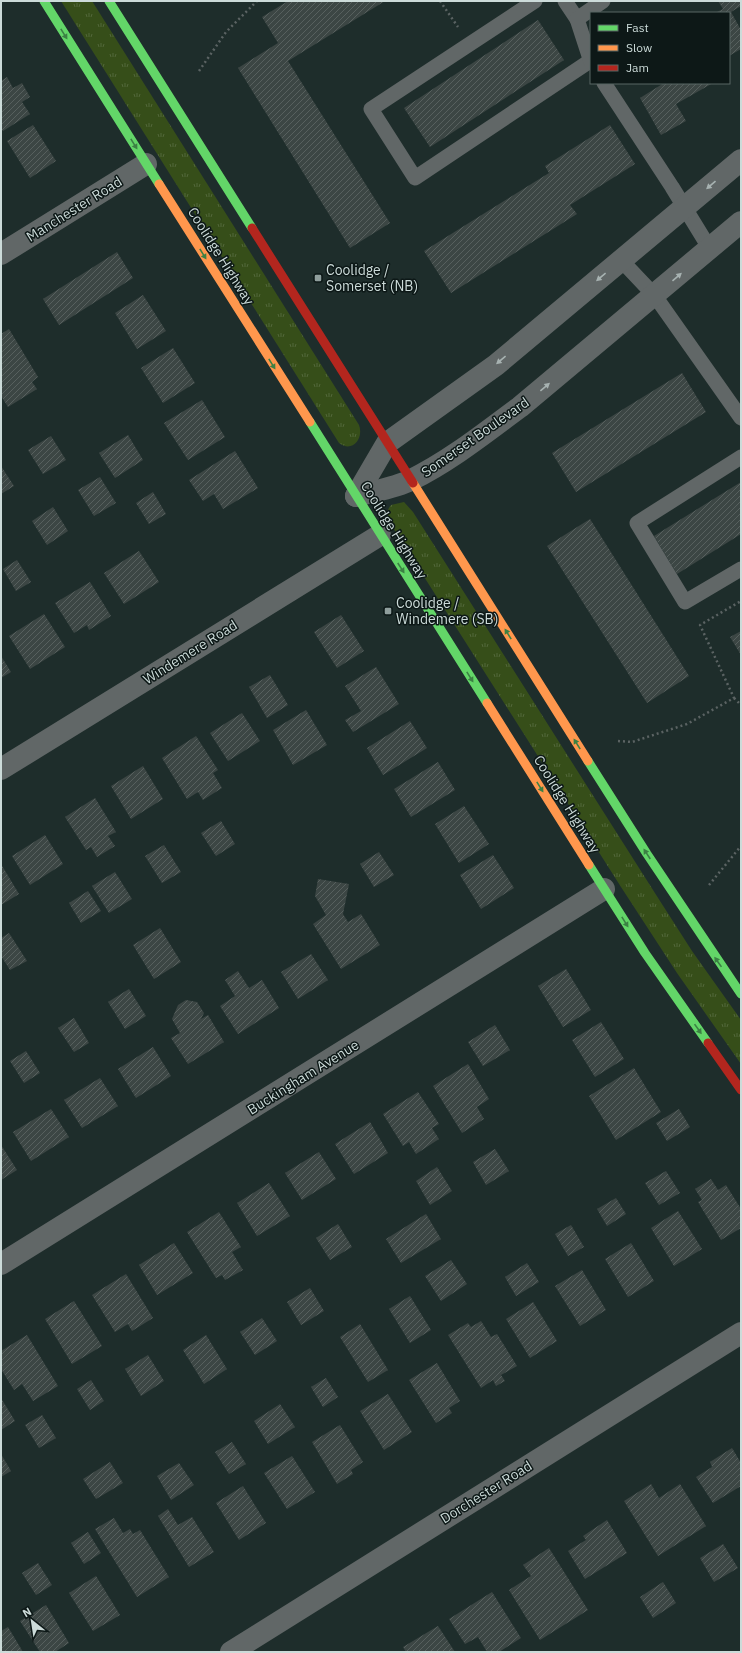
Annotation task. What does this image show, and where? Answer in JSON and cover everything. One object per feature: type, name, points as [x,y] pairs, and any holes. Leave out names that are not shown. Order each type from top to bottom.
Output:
[{"type":"main road","name":"Coolidge Highway","points":[[44,1],[604,889],[645,953],[741,1090]]},
{"type":"main road","points":[[109,1],[647,854],[741,994]]},
{"type":"street","points":[[356,496],[387,443],[496,365],[741,160]]},
{"type":"street","name":"Manchester Road","points":[[1,254],[146,164]]},
{"type":"street","name":"Somerset Boulevard","points":[[356,496],[411,480],[442,462],[520,407],[655,296],[741,222]]},
{"type":"street","name":"Windemere Road","points":[[1,770],[380,535]]},
{"type":"street","name":"Buckingham Avenue","points":[[1,1264],[604,889]]},
{"type":"street","name":"Dorchester Road","points":[[231,1652],[741,1333]]},
{"type":"lane","points":[[535,1],[371,109],[415,178],[590,63]]},
{"type":"lane","points":[[566,1],[577,19],[590,59]]},
{"type":"lane","points":[[577,19],[603,1]]},
{"type":"lane","points":[[605,84],[672,187],[710,249]]},
{"type":"lane","points":[[621,260],[655,296],[741,418]]},
{"type":"lane","points":[[741,457],[637,523],[685,602],[741,569]]},
{"type":"path","points":[[199,71],[226,32],[257,1]]},
{"type":"path","points":[[440,1],[469,44]]},
{"type":"path","points":[[741,601],[700,625],[734,698],[741,705]]},
{"type":"path","points":[[618,742],[632,742],[687,724],[734,698]]},
{"type":"path","points":[[709,885],[741,846]]},
{"type":"green space","points":[[61,1],[92,1],[359,425],[360,435],[356,443],[344,446],[339,443]]},
{"type":"green space","points":[[404,502],[413,512],[692,951],[741,1020],[741,1064],[677,973],[621,887],[388,520],[387,512],[391,505]]},
{"type":"building","points":[[288,1],[385,1],[288,61],[390,223],[350,248],[238,68],[278,43],[262,17]]},
{"type":"building","points":[[718,1],[741,1],[741,6],[731,12],[741,30],[741,49],[730,55],[730,12],[717,12],[723,9]]},
{"type":"building","points":[[538,20],[564,60],[430,147],[404,108]]},
{"type":"building","points":[[7,77],[13,88],[22,83],[30,97],[22,102],[30,114],[3,131],[1,129],[1,81]]},
{"type":"building","points":[[662,84],[711,84],[676,104],[686,121],[661,135],[640,98]]},
{"type":"building","points":[[33,125],[56,161],[30,178],[7,141]]},
{"type":"building","points":[[610,125],[635,164],[570,205],[577,214],[451,293],[424,251],[549,173],[545,166]]},
{"type":"building","points":[[117,252],[133,278],[59,325],[43,299]]},
{"type":"building","points":[[143,295],[166,331],[137,349],[115,313]]},
{"type":"building","points":[[9,329],[38,377],[32,382],[37,389],[8,407],[1,396],[1,334]]},
{"type":"building","points":[[173,348],[195,383],[163,403],[141,368]]},
{"type":"building","points":[[682,373],[706,412],[576,492],[552,453]]},
{"type":"building","points":[[202,400],[225,437],[188,460],[164,423]]},
{"type":"building","points":[[128,435],[143,460],[115,478],[99,453]]},
{"type":"building","points":[[51,436],[66,460],[43,474],[28,450]]},
{"type":"building","points":[[235,451],[258,488],[223,509],[214,494],[203,501],[189,480]]},
{"type":"building","points":[[1,466],[14,486],[1,494]]},
{"type":"building","points":[[100,477],[116,503],[94,516],[78,490]]},
{"type":"building","points":[[741,482],[741,534],[677,574],[654,536]]},
{"type":"building","points":[[153,492],[166,514],[149,524],[136,503]]},
{"type":"building","points":[[53,507],[68,531],[47,545],[32,521]]},
{"type":"building","points":[[590,519],[689,676],[647,703],[547,546]]},
{"type":"building","points":[[139,551],[159,582],[124,604],[104,573]]},
{"type":"building","points":[[17,560],[31,582],[16,591],[3,569]]},
{"type":"building","points":[[90,582],[111,616],[89,630],[87,625],[74,633],[55,603]]},
{"type":"building","points":[[44,614],[65,647],[30,669],[9,636]]},
{"type":"building","points":[[341,615],[364,651],[337,668],[314,632]]},
{"type":"building","points":[[741,631],[741,655],[730,637]]},
{"type":"building","points":[[1,656],[11,672],[1,678]]},
{"type":"building","points":[[376,667],[399,704],[353,732],[345,720],[361,711],[345,686]]},
{"type":"building","points":[[270,675],[288,705],[267,718],[249,687]]},
{"type":"building","points":[[306,710],[327,745],[293,765],[273,730]]},
{"type":"building","points":[[242,713],[260,741],[228,761],[210,733]]},
{"type":"building","points":[[410,721],[427,748],[383,775],[367,748]]},
{"type":"building","points":[[196,736],[218,770],[213,773],[222,788],[203,800],[198,792],[187,799],[162,758]]},
{"type":"building","points":[[438,762],[455,790],[411,817],[394,789]]},
{"type":"building","points":[[143,766],[163,799],[131,819],[111,786]]},
{"type":"building","points":[[95,798],[116,832],[108,836],[115,846],[97,857],[91,847],[86,850],[65,817]]},
{"type":"building","points":[[464,806],[489,844],[459,863],[435,824]]},
{"type":"building","points":[[221,821],[235,844],[216,856],[201,833]]},
{"type":"building","points":[[45,835],[63,864],[30,885],[12,856]]},
{"type":"building","points":[[164,845],[181,872],[162,883],[145,856]]},
{"type":"building","points":[[379,852],[394,875],[374,887],[360,864]]},
{"type":"building","points":[[493,855],[514,888],[481,909],[460,875]]},
{"type":"building","points":[[1,864],[19,894],[1,905]]},
{"type":"building","points":[[115,872],[132,899],[109,913],[92,886]]},
{"type":"building","points":[[318,879],[349,884],[343,914],[348,922],[361,914],[380,945],[341,969],[313,924],[326,915],[315,896]]},
{"type":"building","points":[[88,891],[101,911],[81,923],[69,903]]},
{"type":"building","points":[[160,928],[181,962],[154,979],[133,945]]},
{"type":"building","points":[[9,933],[27,961],[10,970],[1,956],[1,938]]},
{"type":"building","points":[[311,954],[328,980],[298,999],[281,972]]},
{"type":"building","points":[[566,969],[591,1010],[563,1027],[538,986]]},
{"type":"building","points":[[238,971],[249,988],[262,980],[279,1008],[238,1034],[220,1006],[235,996],[225,980]]},
{"type":"building","points":[[129,989],[146,1016],[125,1029],[108,1002]]},
{"type":"building","points":[[186,1000],[197,1002],[204,1013],[201,1019],[208,1015],[224,1042],[188,1064],[171,1038],[180,1033],[172,1019],[178,1005]]},
{"type":"building","points":[[74,1018],[89,1043],[74,1052],[58,1028]]},
{"type":"building","points":[[601,1022],[624,1059],[595,1077],[572,1040]]},
{"type":"building","points":[[495,1025],[510,1050],[483,1066],[468,1042]]},
{"type":"building","points":[[153,1047],[171,1076],[136,1098],[118,1069]]},
{"type":"building","points":[[26,1051],[40,1073],[24,1083],[10,1061]]},
{"type":"building","points":[[468,1064],[489,1099],[477,1107],[484,1119],[462,1133],[433,1086]]},
{"type":"building","points":[[634,1068],[661,1112],[616,1140],[589,1096]]},
{"type":"building","points":[[100,1078],[118,1106],[82,1128],[64,1100]]},
{"type":"building","points":[[418,1092],[439,1124],[432,1128],[439,1139],[416,1154],[409,1142],[403,1146],[383,1114]]},
{"type":"building","points":[[51,1109],[69,1137],[31,1161],[13,1132]]},
{"type":"building","points":[[679,1109],[690,1127],[667,1141],[656,1123]]},
{"type":"building","points":[[370,1122],[388,1153],[354,1174],[335,1144]]},
{"type":"building","points":[[1,1145],[17,1170],[1,1180]]},
{"type":"building","points":[[495,1149],[509,1171],[486,1185],[473,1162]]},
{"type":"building","points":[[319,1152],[336,1179],[302,1200],[285,1173]]},
{"type":"building","points":[[437,1167],[452,1191],[430,1205],[416,1181]]},
{"type":"building","points":[[666,1171],[680,1193],[659,1205],[645,1183]]},
{"type":"building","points":[[711,1179],[718,1190],[726,1185],[741,1209],[741,1228],[721,1240],[698,1202],[702,1200],[695,1189]]},
{"type":"building","points":[[269,1183],[290,1216],[257,1236],[237,1203]]},
{"type":"building","points":[[616,1198],[626,1214],[607,1226],[597,1209]]},
{"type":"building","points":[[678,1211],[702,1249],[674,1266],[651,1228]]},
{"type":"building","points":[[219,1212],[241,1247],[232,1252],[243,1270],[225,1280],[222,1275],[216,1278],[187,1232]]},
{"type":"building","points":[[426,1214],[441,1239],[401,1263],[386,1239]]},
{"type":"building","points":[[338,1224],[352,1247],[330,1260],[316,1238]]},
{"type":"building","points":[[571,1225],[584,1247],[568,1256],[555,1234]]},
{"type":"building","points":[[174,1243],[193,1273],[157,1295],[139,1265]]},
{"type":"building","points":[[631,1243],[654,1281],[628,1297],[605,1259]]},
{"type":"building","points":[[451,1260],[467,1284],[441,1301],[425,1276]]},
{"type":"building","points":[[527,1263],[539,1282],[516,1296],[505,1277]]},
{"type":"building","points":[[582,1270],[606,1310],[580,1326],[555,1286]]},
{"type":"building","points":[[126,1274],[153,1318],[132,1331],[128,1324],[115,1332],[92,1295]]},
{"type":"building","points":[[310,1288],[324,1311],[301,1325],[287,1302]]},
{"type":"building","points":[[410,1296],[431,1330],[410,1343],[389,1309]]},
{"type":"building","points":[[74,1301],[102,1346],[72,1364],[45,1319]]},
{"type":"building","points":[[533,1302],[557,1341],[530,1358],[506,1319]]},
{"type":"building","points":[[262,1318],[277,1341],[255,1355],[240,1332]]},
{"type":"building","points":[[481,1321],[491,1337],[497,1334],[517,1366],[501,1375],[505,1381],[496,1386],[493,1380],[481,1388],[448,1335],[468,1323],[471,1327]]},
{"type":"building","points":[[360,1324],[388,1370],[368,1382],[340,1337]]},
{"type":"building","points":[[27,1335],[58,1386],[33,1401],[22,1384],[14,1390],[1,1369],[1,1351]]},
{"type":"building","points":[[206,1335],[227,1369],[204,1384],[183,1350]]},
{"type":"building","points":[[148,1355],[164,1381],[141,1396],[125,1369]]},
{"type":"building","points":[[437,1363],[460,1401],[449,1408],[452,1413],[436,1423],[409,1380]]},
{"type":"building","points":[[326,1378],[338,1397],[323,1407],[311,1387]]},
{"type":"building","points":[[91,1380],[104,1401],[90,1410],[77,1389]]},
{"type":"building","points":[[388,1394],[412,1432],[384,1450],[360,1411]]},
{"type":"building","points":[[1,1398],[15,1421],[1,1430]]},
{"type":"building","points":[[280,1404],[295,1427],[268,1444],[254,1421]]},
{"type":"building","points":[[42,1415],[56,1438],[39,1448],[25,1425]]},
{"type":"building","points":[[340,1425],[363,1462],[351,1470],[353,1474],[337,1484],[312,1442]]},
{"type":"building","points":[[232,1442],[246,1464],[229,1474],[215,1452]]},
{"type":"building","points":[[732,1448],[741,1463],[741,1486],[713,1503],[696,1477],[712,1467],[710,1462]]},
{"type":"building","points":[[1,1454],[11,1471],[1,1477]]},
{"type":"building","points":[[292,1456],[315,1492],[287,1509],[264,1473]]},
{"type":"building","points":[[110,1462],[123,1483],[96,1499],[83,1479]]},
{"type":"building","points":[[179,1463],[194,1485],[171,1500],[157,1476]]},
{"type":"building","points":[[651,1484],[659,1498],[680,1484],[706,1526],[658,1556],[624,1501]]},
{"type":"building","points":[[243,1486],[266,1523],[239,1540],[216,1503]]},
{"type":"building","points":[[168,1509],[178,1525],[192,1517],[214,1552],[189,1567],[158,1516]]},
{"type":"building","points":[[114,1518],[123,1533],[130,1529],[133,1534],[140,1530],[169,1577],[137,1597],[95,1529]]},
{"type":"building","points":[[607,1520],[627,1553],[585,1579],[568,1551],[586,1540],[583,1536]]},
{"type":"building","points":[[88,1532],[101,1553],[84,1564],[71,1543]]},
{"type":"building","points":[[723,1544],[738,1568],[714,1582],[700,1558]]},
{"type":"building","points":[[549,1548],[588,1610],[540,1640],[509,1590],[531,1576],[523,1565]]},
{"type":"building","points":[[38,1563],[52,1585],[36,1595],[22,1573]]},
{"type":"building","points":[[96,1576],[120,1615],[93,1631],[69,1593]]},
{"type":"building","points":[[663,1582],[676,1603],[653,1618],[640,1597]]},
{"type":"building","points":[[492,1592],[521,1638],[499,1652],[487,1652],[478,1637],[465,1644],[449,1619]]},
{"type":"building","points":[[46,1605],[69,1643],[55,1652],[40,1652],[20,1621]]},
{"type":"building","points":[[438,1626],[455,1652],[406,1652],[403,1647]]},
{"type":"building","points":[[8,1627],[23,1652],[1,1652],[1,1631]]},
{"type":"traffic: fast","points":[[44,1],[159,184]]},
{"type":"traffic: fast","points":[[109,1],[252,228]]},
{"type":"traffic: fast","points":[[310,422],[487,703]]},
{"type":"traffic: fast","points":[[588,761],[647,854],[741,994]]},
{"type":"traffic: fast","points":[[589,865],[645,953],[708,1043]]},
{"type":"traffic: slow","points":[[159,184],[310,422]]},
{"type":"traffic: slow","points":[[413,483],[588,761]]},
{"type":"traffic: slow","points":[[487,703],[589,865]]},
{"type":"traffic: jam","points":[[252,228],[413,483]]},
{"type":"traffic: jam","points":[[708,1043],[741,1090]]},
{"type":"place","name":"Coolidge / Somerset (NB)","points":[[318,278]]},
{"type":"place","name":"Coolidge / Windemere (SB)","points":[[388,611]]}]
